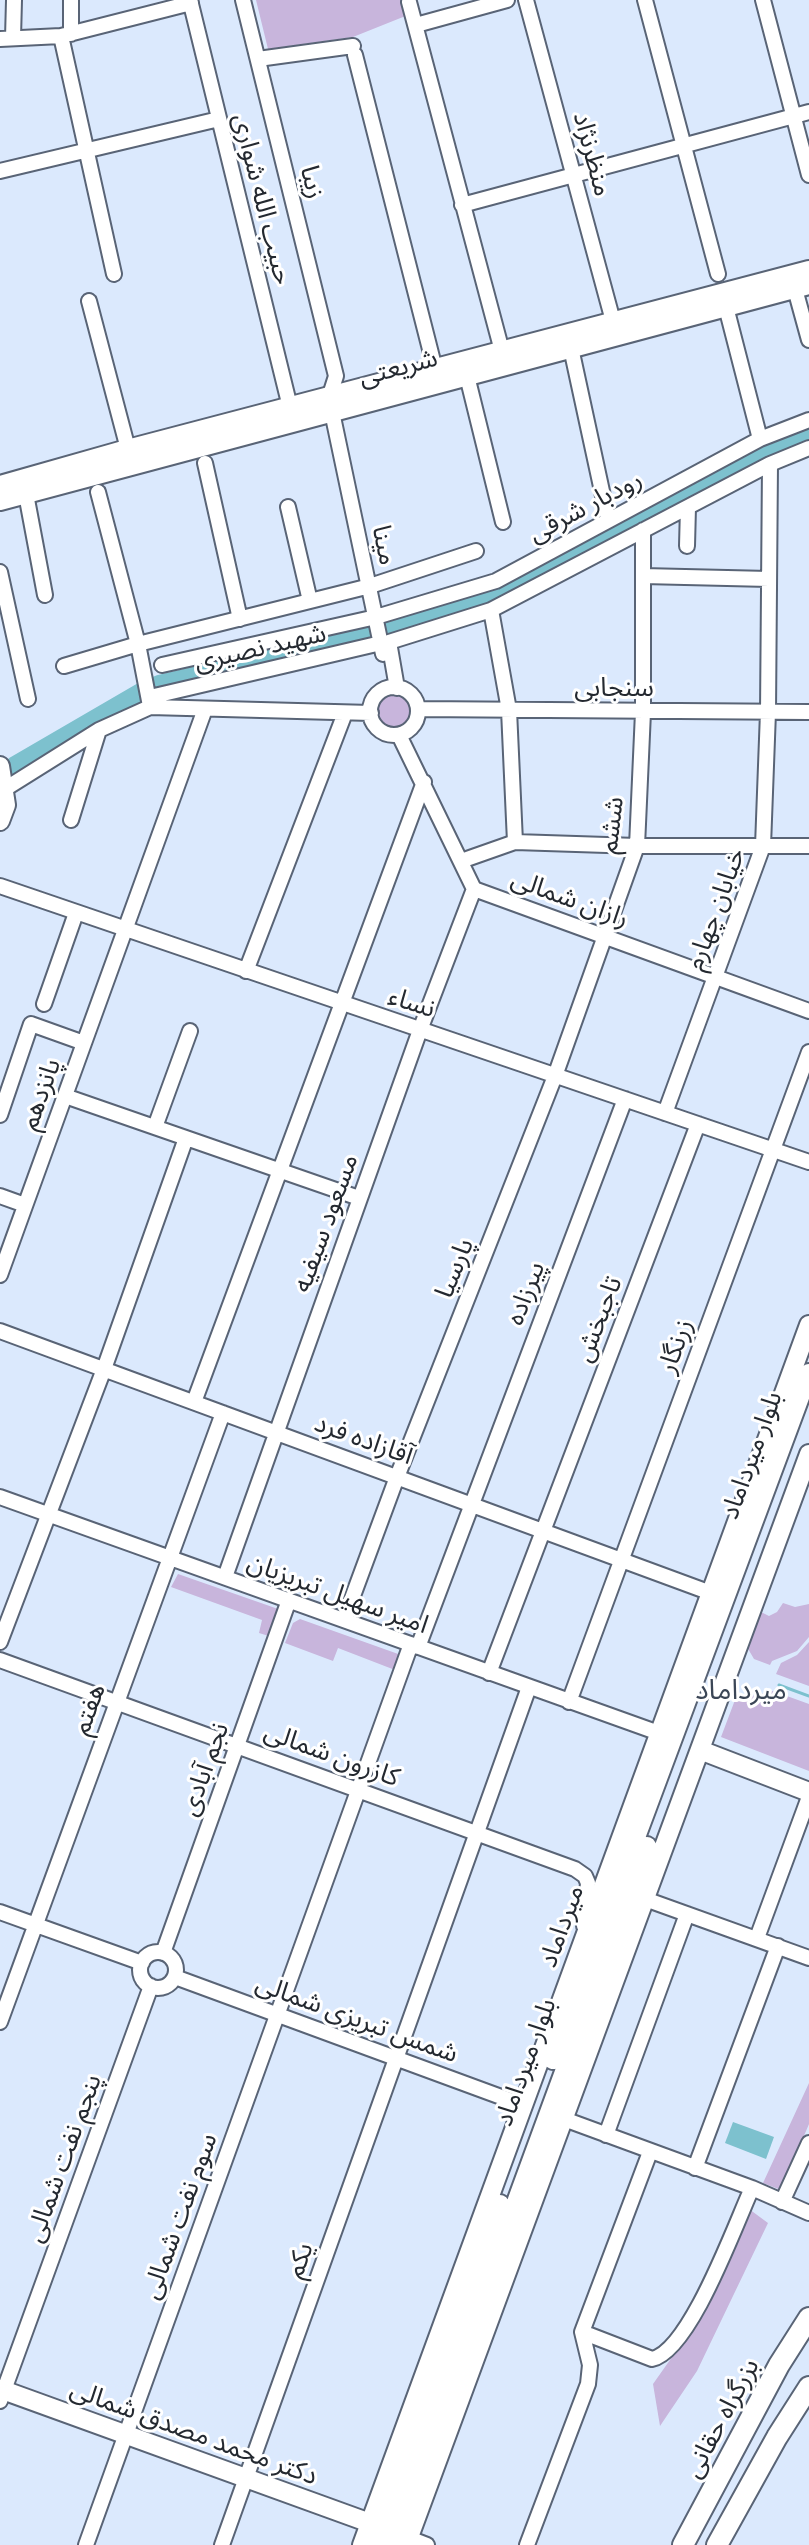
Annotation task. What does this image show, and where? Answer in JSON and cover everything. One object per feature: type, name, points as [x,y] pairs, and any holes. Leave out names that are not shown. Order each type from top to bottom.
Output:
[{"type":"highway","name":"بزرگراه حقانی","points":[[683,2545],[779,2365],[809,2318]]},
{"type":"highway","points":[[717,2545],[777,2437],[809,2387]]},
{"type":"main road","name":"شریعتی","points":[[0,501],[26,494],[128,449],[290,407],[331,405],[435,369],[809,270]]},
{"type":"main road","name":"شریعتی","points":[[0,485],[72,473],[331,405],[467,376],[802,287]]},
{"type":"main road","points":[[0,821],[6,805],[2,782]]},
{"type":"main road","name":"میرداماد","points":[[362,2545],[809,1325]]},
{"type":"main road","name":"بلوار میرداماد","points":[[376,2545],[547,2074],[809,1373]]},
{"type":"main road","name":"بلوار میرداماد","points":[[390,2545],[809,1407]]},
{"type":"main road","points":[[426,2492],[809,1454]]},
{"type":"main road","points":[[738,1518],[763,1497]]},
{"type":"main road","points":[[700,1750],[809,1794]]},
{"type":"main road","points":[[547,2074],[551,2030]]},
{"type":"main road","name":"دکتر محمد مصدق شمالی","points":[[1,2394],[370,2523]]},
{"type":"main road","points":[[414,2543],[426,2492],[434,2424]]},
{"type":"street","points":[[14,0],[6,38],[66,35],[153,6],[190,1]]},
{"type":"street","points":[[71,0],[66,35],[114,274]]},
{"type":"street","name":"زیبا","points":[[243,0],[336,376],[331,405]]},
{"type":"street","points":[[416,25],[507,0]]},
{"type":"street","name":"منظرنژاد","points":[[526,0],[613,321]]},
{"type":"street","points":[[645,0],[718,274]]},
{"type":"street","points":[[763,0],[802,114],[809,175]]},
{"type":"street","name":"حبیب الله شواری","points":[[190,1],[290,407]]},
{"type":"street","points":[[409,2],[502,351]]},
{"type":"street","points":[[258,59],[354,50],[435,369]]},
{"type":"street","points":[[462,205],[802,114]]},
{"type":"street","points":[[0,171],[219,119]]},
{"type":"street","points":[[802,287],[809,340]]},
{"type":"street","points":[[89,301],[128,449]]},
{"type":"street","points":[[726,307],[760,439]]},
{"type":"street","points":[[571,348],[608,519]]},
{"type":"street","points":[[467,376],[503,522]]},
{"type":"street","name":"مینا","points":[[331,405],[394,688]]},
{"type":"street","name":"رودبار شرقی","points":[[376,617],[496,581],[760,439],[809,420]]},
{"type":"street","name":"شهید نصیری","points":[[150,702],[385,642],[491,610],[770,464],[809,448]]},
{"type":"street","points":[[205,463],[240,619]]},
{"type":"street","name":"خیابان چهارم","points":[[665,1113],[763,846],[768,712],[770,464]]},
{"type":"street","points":[[98,492],[147,679],[150,702]]},
{"type":"street","points":[[26,494],[45,595]]},
{"type":"street","points":[[288,507],[310,601]]},
{"type":"street","points":[[687,546],[688,507]]},
{"type":"street","name":"ششم","points":[[555,1076],[637,846],[643,712],[643,530]]},
{"type":"street","points":[[64,666],[138,644],[370,586],[476,551]]},
{"type":"street","points":[[0,572],[28,699]]},
{"type":"street","points":[[643,576],[769,579]]},
{"type":"street","points":[[491,610],[509,710],[515,842]]},
{"type":"street","name":"شهید نصیری","points":[[162,665],[376,617]]},
{"type":"street","points":[[394,688],[409,692],[418,709],[416,723],[399,735],[383,733],[372,721],[374,699],[378,694],[394,688]]},
{"type":"street","points":[[2,782],[150,702],[205,709],[371,713]]},
{"type":"street","name":"پانزدهم","points":[[0,1275],[205,709]]},
{"type":"street","name":"سنجابی","points":[[418,709],[809,712]]},
{"type":"street","points":[[246,971],[345,713]]},
{"type":"street","points":[[71,820],[99,730]]},
{"type":"street","name":"رازان شمالی","points":[[399,735],[474,889],[809,1011]]},
{"type":"street","points":[[194,1402],[424,782]]},
{"type":"street","points":[[461,861],[515,842],[809,846]]},
{"type":"street","name":"نساء","points":[[0,886],[809,1162]]},
{"type":"street","name":"مسعود سیفیه","points":[[225,1577],[359,1198],[474,889]]},
{"type":"street","points":[[44,1004],[76,913]]},
{"type":"street","points":[[0,1115],[31,1024],[84,1043]]},
{"type":"street","points":[[155,1127],[190,1031]]},
{"type":"street","name":"زرنگار","points":[[569,1702],[809,1052]]},
{"type":"street","name":"پارسیا","points":[[344,1620],[555,1076]]},
{"type":"street","points":[[65,1096],[359,1198]]},
{"type":"street","name":"پیرزاده","points":[[359,1789],[625,1099]]},
{"type":"street","name":"تاجبخش","points":[[489,1673],[698,1124]]},
{"type":"street","points":[[0,1642],[104,1369],[186,1138]]},
{"type":"street","points":[[0,1196],[25,1205]]},
{"type":"street","name":"آقازاده فرد","points":[[0,1331],[711,1593]]},
{"type":"street","name":"هفتم","points":[[0,2022],[223,1413]]},
{"type":"street","name":"امیر سهیل تبریزیان","points":[[0,1497],[659,1733]]},
{"type":"street","name":"نجم آبادی","points":[[163,1953],[289,1600]]},
{"type":"street","name":"کازرون شمالی","points":[[0,1660],[575,1869],[585,1876],[588,1883],[584,1940]]},
{"type":"street","name":"یکم","points":[[222,2545],[529,1687]]},
{"type":"street","name":"سوم نفت شمالی","points":[[86,2545],[359,1789]]},
{"type":"street","points":[[757,1938],[809,1794]]},
{"type":"street","points":[[645,1899],[809,1958]]},
{"type":"street","points":[[0,1912],[142,1963]]},
{"type":"street","points":[[606,2135],[687,1914]]},
{"type":"street","points":[[695,2168],[778,1946]]},
{"type":"street","points":[[153,1953],[163,1953],[173,1960],[175,1977],[162,1988],[151,1986],[141,1974],[142,1963],[153,1953]]},
{"type":"street","name":"شمس تبریزی شمالی","points":[[175,1977],[523,2105]]},
{"type":"street","name":"پنجم نفت شمالی","points":[[1,2394],[151,1986]]},
{"type":"street","points":[[564,2119],[752,2188],[809,2213]]},
{"type":"street","points":[[782,2202],[809,2143]]},
{"type":"street","points":[[527,2545],[588,2384],[590,2365],[582,2332],[650,2152]]},
{"type":"street","points":[[582,2332],[652,2359],[664,2355],[691,2322],[752,2188]]},
{"type":"shaded area","points":[[256,0],[409,0],[408,15],[353,37],[268,49]]},
{"type":"shaded area","points":[[394,692],[407,698],[413,711],[407,724],[394,730],[381,724],[375,711],[381,698]]},
{"type":"shaded area","points":[[178,1574],[281,1610],[272,1637],[259,1633],[262,1620],[171,1587]]},
{"type":"shaded area","points":[[783,1603],[795,1607],[809,1604],[809,1637],[797,1651],[772,1661],[770,1665],[754,1659],[747,1647],[759,1611],[769,1616],[777,1612]]},
{"type":"shaded area","points":[[300,1619],[401,1655],[395,1670],[338,1648],[333,1661],[285,1643],[293,1623]]},
{"type":"shaded area","points":[[809,1642],[809,1686],[776,1674],[781,1663],[797,1655]]},
{"type":"shaded area","points":[[773,1691],[809,1704],[809,1771],[721,1737],[735,1700]]},
{"type":"shaded area","points":[[809,2083],[809,2124],[781,2190],[763,2183]]},
{"type":"shaded area","points":[[749,2209],[768,2223],[697,2371],[660,2426],[653,2384],[696,2323]]},
{"type":"water","points":[[733,2122],[774,2137],[766,2159],[725,2143]]},
{"type":"waterway","points":[[0,777],[15,765],[159,684],[390,629],[496,594],[768,451],[809,434]]},
{"type":"waterway","points":[[779,1685],[809,1696]]},
{"type":"district","name":"میرداماد","points":[[741,1690]]}]
